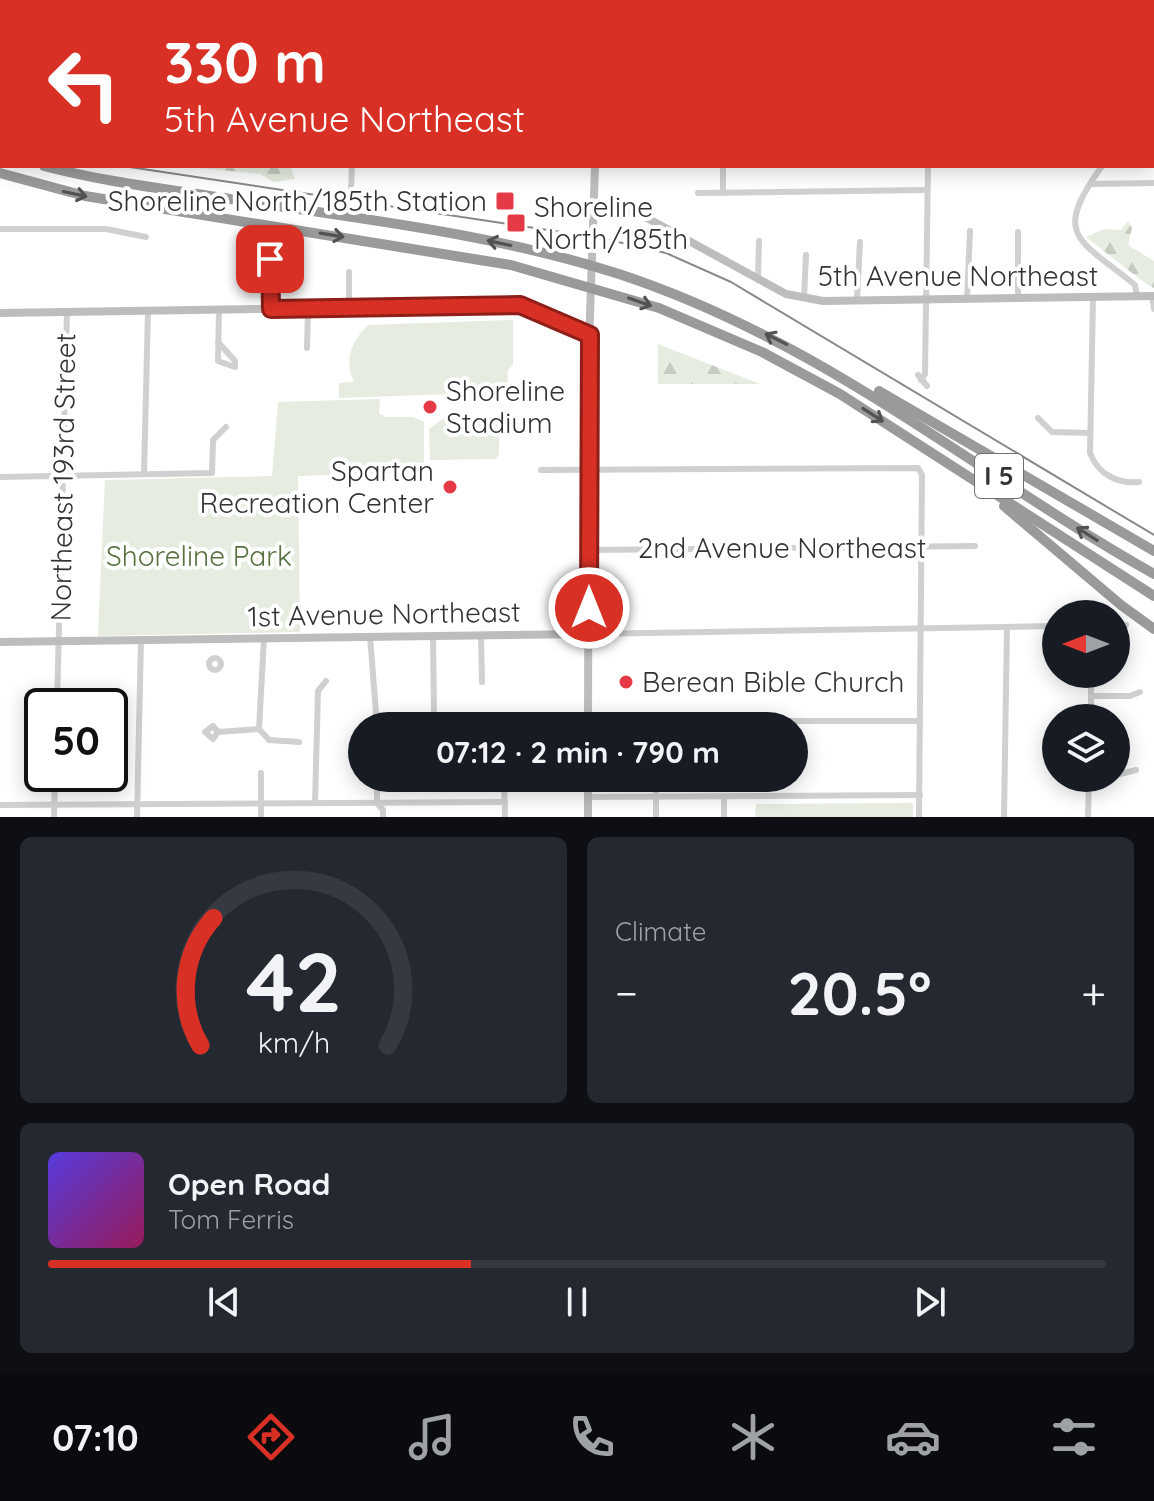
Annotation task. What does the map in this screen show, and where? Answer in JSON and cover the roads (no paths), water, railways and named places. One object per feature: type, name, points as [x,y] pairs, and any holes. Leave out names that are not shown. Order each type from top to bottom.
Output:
[{"type":"highway","name":"I 5","points":[[53,168],[110,181],[459,235],[545,253],[693,301],[775,339],[844,377],[1154,574]]},
{"type":"highway","name":"I 5","points":[[0,173],[100,199],[472,257],[617,294],[701,324],[792,367],[860,406],[1154,596]]},
{"type":"highway","points":[[844,377],[898,400],[1015,473],[1154,551]]},
{"type":"highway","points":[[985,488],[1045,543],[1154,629]]},
{"type":"street","points":[[351,191],[352,168]]},
{"type":"street","points":[[723,168],[723,193]]},
{"type":"street","points":[[927,386],[920,378],[925,374],[928,168]]},
{"type":"street","points":[[1101,168],[1076,204],[1079,237],[1135,285],[1137,296]]},
{"type":"street","points":[[588,712],[593,169]]},
{"type":"street","points":[[1090,184],[1154,183]]},
{"type":"street","points":[[698,193],[927,190]]},
{"type":"street","name":"5th Avenue Northeast","points":[[593,207],[640,214],[758,280],[804,298],[857,300],[926,297],[967,300],[1153,296]]},
{"type":"street","points":[[0,229],[106,229],[146,237]]},
{"type":"street","points":[[967,300],[970,231]]},
{"type":"street","points":[[1018,232],[1018,299]]},
{"type":"street","points":[[758,280],[759,241]]},
{"type":"street","points":[[857,300],[860,242]]},
{"type":"street","points":[[804,298],[806,255]]},
{"type":"street","points":[[270,259],[271,309]]},
{"type":"street","points":[[349,272],[349,308]]},
{"type":"street","points":[[1153,296],[1154,309]]},
{"type":"street","points":[[1093,297],[1090,433],[1094,462],[1106,474],[1127,483],[1139,482]]},
{"type":"street","points":[[0,313],[520,305],[590,335]]},
{"type":"street","points":[[307,348],[308,309]]},
{"type":"street","points":[[218,342],[219,310]]},
{"type":"street","points":[[144,474],[148,311]]},
{"type":"street","name":"Northeast 193rd Street","points":[[58,688],[67,312]]},
{"type":"street","points":[[1038,418],[1052,432],[1090,433]]},
{"type":"street","points":[[0,477],[212,473],[213,440],[226,427]]},
{"type":"street","points":[[541,470],[918,468],[922,475],[923,547],[919,817]]},
{"type":"street","name":"2nd Avenue Northeast","points":[[589,550],[975,546]]},
{"type":"street","name":"1st Avenue Northeast","points":[[0,642],[1042,626]]},
{"type":"street","points":[[1004,817],[1007,627]]},
{"type":"street","points":[[433,635],[434,712]]},
{"type":"street","points":[[481,635],[482,682]]},
{"type":"street","points":[[370,636],[376,712]]},
{"type":"street","points":[[214,637],[215,658]]},
{"type":"street","points":[[264,638],[259,729],[269,740],[299,742]]},
{"type":"street","points":[[137,817],[141,639]]},
{"type":"street","points":[[315,803],[318,691],[326,681]]},
{"type":"street","points":[[1091,688],[1091,704]]},
{"type":"street","points":[[1091,696],[1130,696],[1140,692]]},
{"type":"street","points":[[808,721],[920,721]]},
{"type":"street","points":[[218,732],[259,729]]},
{"type":"street","points":[[1130,774],[1136,770]]},
{"type":"street","points":[[261,773],[261,817]]},
{"type":"street","points":[[54,817],[55,792]]},
{"type":"street","points":[[377,792],[377,803],[383,810],[383,817]]},
{"type":"street","points":[[505,792],[505,817]]},
{"type":"street","points":[[588,792],[588,817]]},
{"type":"street","points":[[656,792],[656,817]]},
{"type":"street","points":[[1088,817],[1089,792]]},
{"type":"street","points":[[588,797],[920,795]]},
{"type":"street","points":[[724,797],[724,817]]},
{"type":"street","points":[[0,805],[505,802]]},
{"type":"tram line","points":[[136,168],[568,233]]},
{"type":"tram line","points":[[601,238],[666,253],[731,282],[1154,535]]},
{"type":"place","name":"Shoreline North/185th Station","points":[[505,201]]},
{"type":"place","name":"Shoreline North/185th","points":[[516,223]]},
{"type":"place","name":"Shoreline Stadium","points":[[430,407]]},
{"type":"place","name":"Spartan Recreation Center","points":[[450,487]]},
{"type":"place","name":"Berean Bible Church","points":[[626,682]]},
{"type":"park label","name":"Shoreline Park","points":[[199,556]]}]
